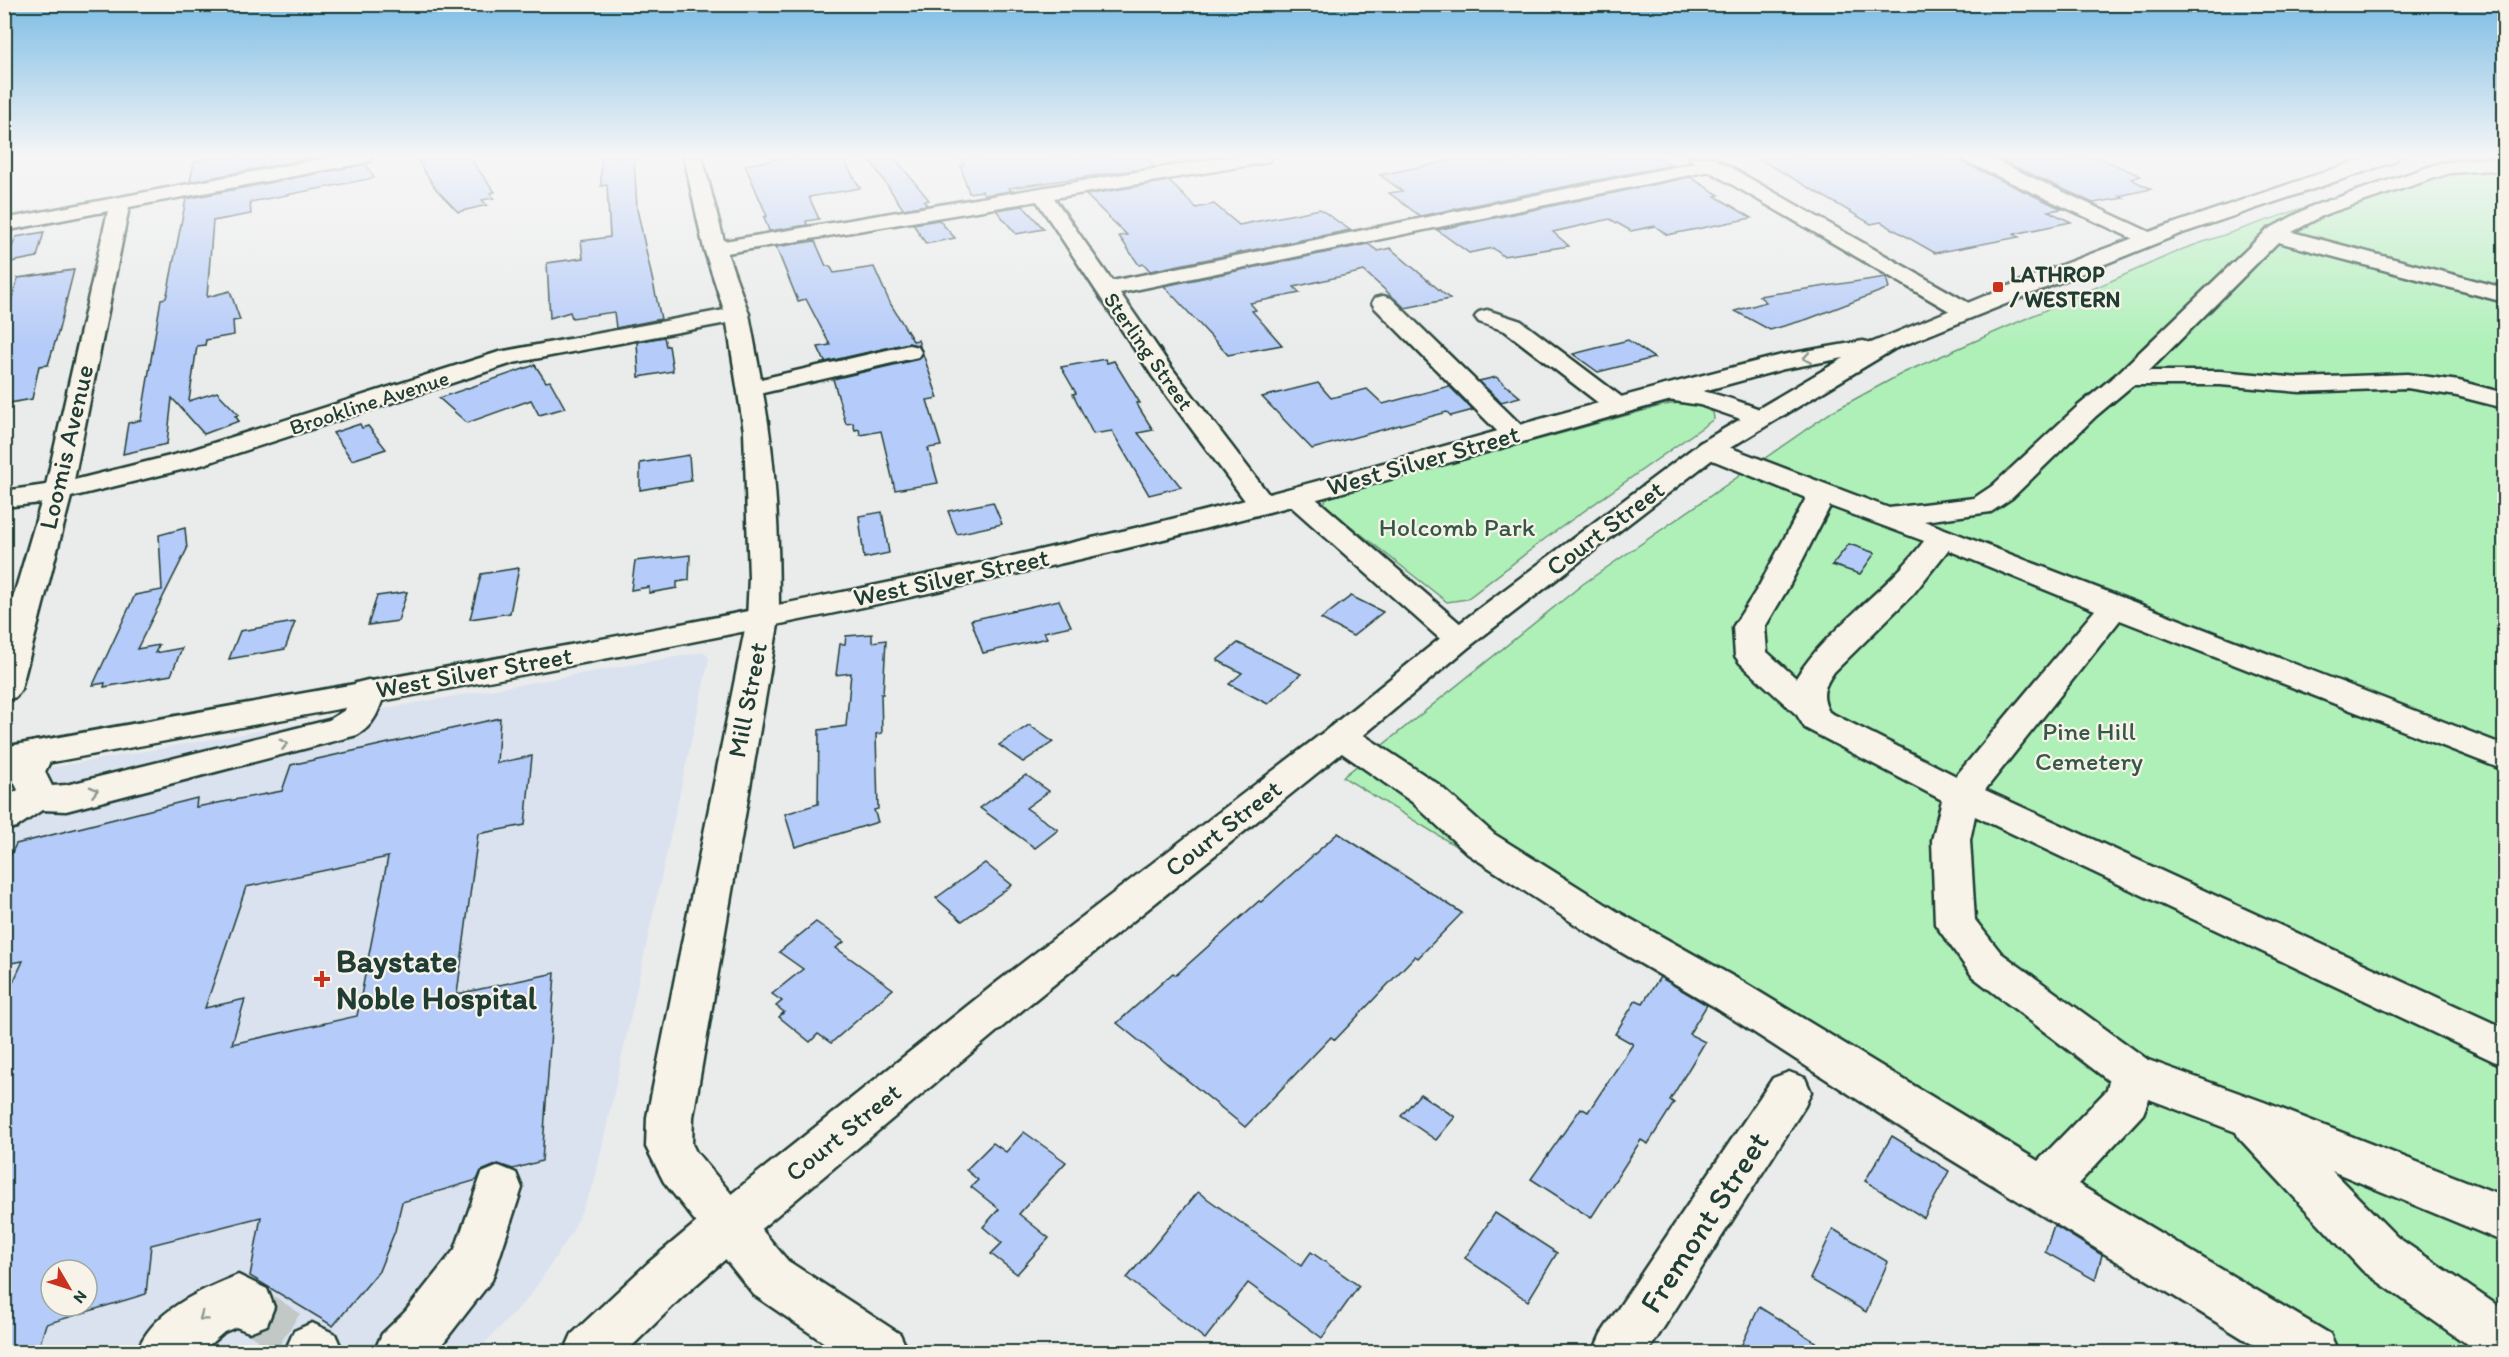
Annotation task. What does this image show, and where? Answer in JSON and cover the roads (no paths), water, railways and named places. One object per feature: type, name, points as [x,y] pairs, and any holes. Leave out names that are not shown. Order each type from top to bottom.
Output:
[{"type":"street","points":[[4,225],[29,220]]},
{"type":"street","name":"Loomis Avenue","points":[[4,689],[58,492],[116,220]]},
{"type":"street","name":"Mill Street","points":[[708,220],[736,314],[757,431],[764,577],[763,619],[670,1117],[669,1147],[680,1167],[771,1278],[882,1353]]},
{"type":"street","points":[[715,249],[885,220]]},
{"type":"street","name":"Sterling Street","points":[[1060,220],[1162,372],[1262,504]]},
{"type":"street","points":[[1106,289],[1427,220]]},
{"type":"street","points":[[1808,220],[1966,311]]},
{"type":"street","points":[[2109,220],[2149,239]]},
{"type":"street","points":[[1886,344],[2201,220]]},
{"type":"street","points":[[1882,516],[1981,506],[2002,492],[2087,411],[2127,378],[2274,234],[2300,220]]},
{"type":"street","points":[[2274,234],[2505,295]]},
{"type":"street","points":[[1383,303],[1515,434]]},
{"type":"street","name":"Brookline Avenue","points":[[4,499],[58,492],[191,459],[508,357],[736,314]]},
{"type":"street","points":[[1486,317],[1513,326],[1618,406]]},
{"type":"street","name":"West Silver Street","points":[[20,756],[763,619],[1103,544],[1296,496],[1782,362],[1886,344]]},
{"type":"street","name":"Court Street","points":[[590,1353],[665,1280],[727,1227],[1011,995],[1341,736],[1459,639],[1709,449],[1886,344]]},
{"type":"street","points":[[750,389],[909,352]]},
{"type":"street","points":[[2127,378],[2220,378],[2300,385],[2407,381],[2505,401]]},
{"type":"street","points":[[1664,393],[1711,398],[1761,418]]},
{"type":"street","points":[[1709,449],[1822,494],[1942,537],[2114,607],[2505,758]]},
{"type":"street","points":[[1822,494],[1774,586],[1749,627],[1751,656],[1809,707],[1817,720],[1961,794],[2505,1048]]},
{"type":"street","points":[[1296,496],[1459,639]]},
{"type":"street","points":[[1809,707],[1807,689],[1822,665],[1914,575],[1942,537]]},
{"type":"street","points":[[2114,607],[1961,794],[1951,840],[1955,924],[1987,965],[2133,1074],[2248,1116],[2505,1219]]},
{"type":"street","points":[[20,756],[38,795],[49,799],[66,798],[350,726],[359,719],[368,692]]},
{"type":"street","points":[[1341,736],[1425,793],[1481,844],[1594,917],[1728,994],[1958,1139],[2312,1353]]},
{"type":"street","points":[[4,817],[38,795]]},
{"type":"street","points":[[2043,1189],[2127,1100],[2133,1074]]},
{"type":"street","name":"Fremont Street","points":[[1619,1353],[1789,1092]]},
{"type":"street","points":[[2248,1116],[2380,1254],[2505,1340]]},
{"type":"street","points":[[400,1353],[423,1330],[475,1263],[500,1188]]},
{"type":"street","points":[[163,1353],[206,1314],[238,1299],[249,1307]]},
{"type":"tunnel","points":[[249,1307],[312,1349]]},
{"type":"place","name":"LATHROP / WESTERN","points":[[1998,287]]},
{"type":"place","name":"Baystate Noble Hospital","points":[[322,979]]},
{"type":"park label","name":"Holcomb Park","points":[[1457,527]]},
{"type":"park label","name":"Pine Hill Cemetery","points":[[2089,746]]}]
